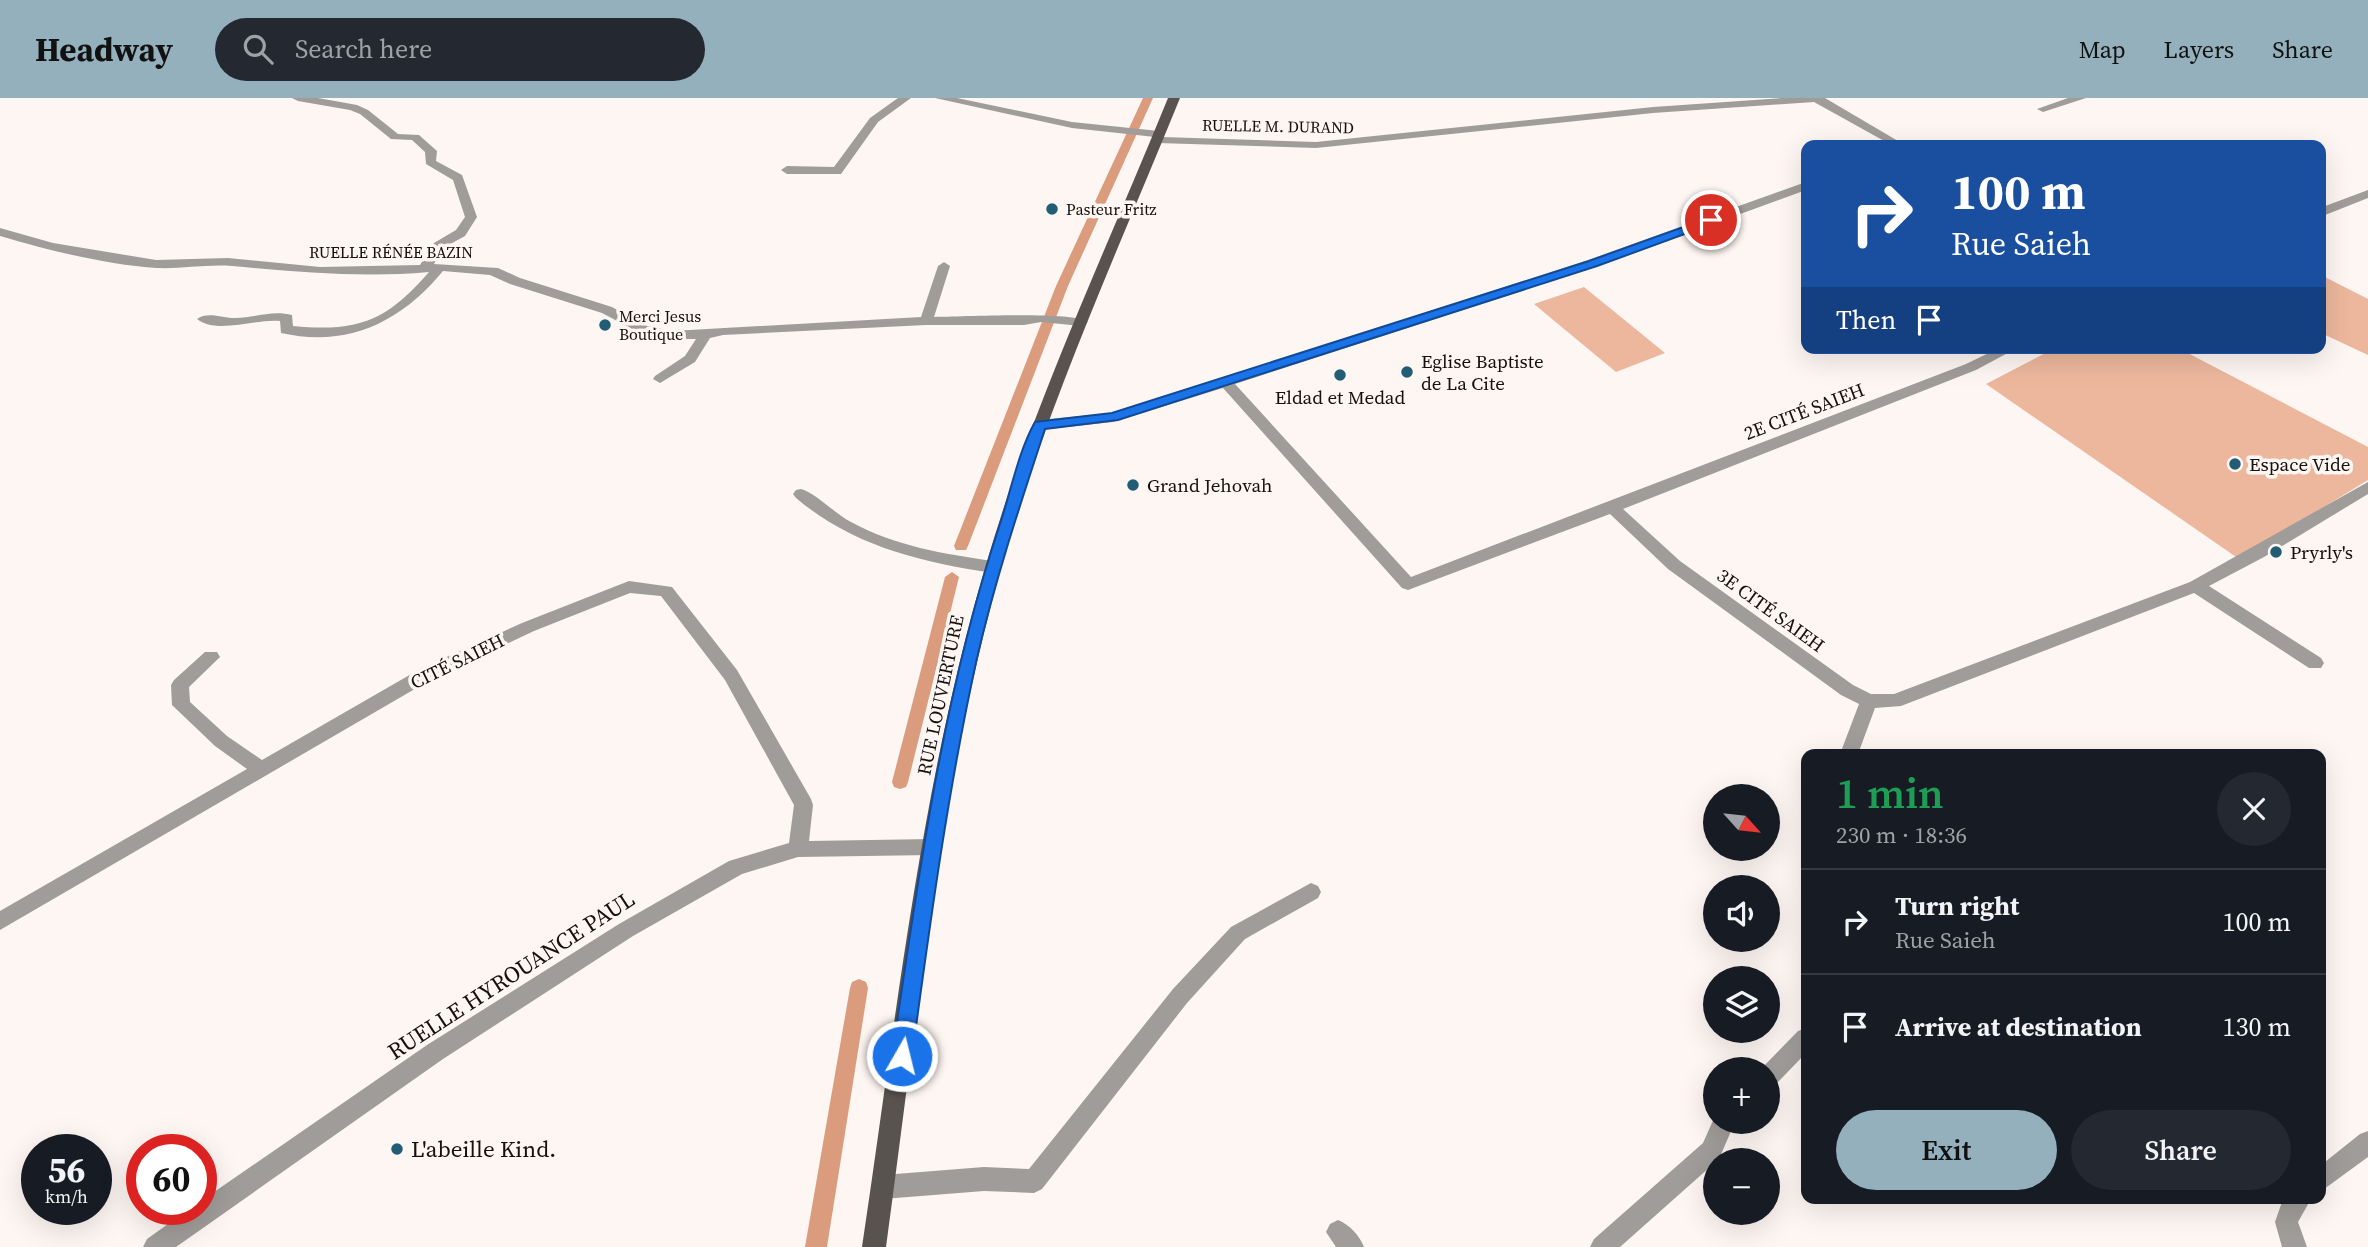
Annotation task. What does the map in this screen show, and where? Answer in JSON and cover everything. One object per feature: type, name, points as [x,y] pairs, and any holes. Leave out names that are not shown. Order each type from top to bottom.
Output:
[{"type":"main road","name":"RUE LOUVERTURE","points":[[874,1247],[932,847],[970,658],[993,567],[1039,425],[1174,98]]},
{"type":"street","points":[[298,98],[353,107],[395,137],[415,137],[431,151],[430,162],[458,178],[471,217],[461,233],[438,246],[425,268]]},
{"type":"street","points":[[787,170],[838,171],[874,120],[905,98]]},
{"type":"street","name":"RUELLE M. DURAND","points":[[941,98],[1048,121],[1158,137],[1316,145],[1653,110],[1818,99]]},
{"type":"street","points":[[2042,109],[2079,98]]},
{"type":"street","points":[[1818,99],[1887,140]]},
{"type":"street","points":[[1039,425],[1113,417],[1226,382],[1593,263],[1801,188]]},
{"type":"street","points":[[2326,211],[2368,194]]},
{"type":"street","name":"RUELLE RÉNÉE BAZIN","points":[[0,232],[52,247],[156,264],[228,262],[320,271],[397,271],[440,267],[493,271],[515,281],[607,310],[643,328],[672,335],[705,335],[770,327],[926,321],[1024,321],[1080,326]]},
{"type":"street","points":[[926,321],[944,266]]},
{"type":"street","points":[[204,319],[237,322],[270,316],[287,318],[286,330],[351,332],[398,308],[416,294],[440,267]]},
{"type":"street","points":[[660,379],[690,359],[705,335]]},
{"type":"street","name":"2E CITÉ SAIEH","points":[[1612,507],[1971,367],[1998,354]]},
{"type":"street","points":[[1226,382],[1408,584],[1612,507]]},
{"type":"street","points":[[1851,749],[1869,701],[1895,701],[2196,586],[2258,553],[2368,487]]},
{"type":"street","points":[[801,494],[816,508],[858,534],[915,555],[993,567]]},
{"type":"street","name":"3E CITÉ SAIEH","points":[[1612,507],[1674,565],[1847,690],[1869,701]]},
{"type":"street","points":[[2196,586],[2315,663]]},
{"type":"street","name":"CITÉ SAIEH","points":[[0,920],[426,674],[528,627],[629,587],[666,591],[731,676],[804,806],[798,849]]},
{"type":"street","points":[[211,657],[180,685],[181,705],[221,741],[262,770]]},
{"type":"street","name":"RUELLE HYROUANCE PAUL","points":[[155,1247],[435,1052],[626,930],[736,867],[798,849],[932,847]]},
{"type":"street","points":[[883,1186],[984,1180],[1034,1181],[1180,996],[1238,933],[1311,892]]},
{"type":"street","points":[[1780,1065],[1801,1043]]},
{"type":"street","points":[[1602,1247],[1711,1152],[1719,1134]]},
{"type":"street","points":[[2326,1176],[2368,1142]]},
{"type":"street","points":[[2293,1204],[2289,1207],[2287,1219],[2288,1235],[2295,1247]]},
{"type":"shaded area","points":[[2326,278],[2368,299],[2368,355],[2326,335]]},
{"type":"shaded area","points":[[1584,287],[1665,353],[1616,372],[1534,304]]},
{"type":"shaded area","name":"Espace Vide","points":[[2044,354],[2190,354],[2368,447],[2368,480],[2239,559],[1986,384]]},
{"type":"waterway","points":[[961,546],[1062,286],[1148,98]]},
{"type":"waterway","points":[[900,782],[952,577]]},
{"type":"waterway","points":[[816,1247],[859,988]]},
{"type":"place","name":"Pasteur Fritz","points":[[1052,209]]},
{"type":"place","name":"Merci Jesus Boutique","points":[[605,325]]},
{"type":"place","name":"Eglise Baptiste de La Cite","points":[[1407,372]]},
{"type":"place","name":"Eldad et Medad","points":[[1340,375]]},
{"type":"place","name":"Espace Vide","points":[[2235,464]]},
{"type":"place","name":"Grand Jehovah","points":[[1133,485]]},
{"type":"place","name":"Pryrly's","points":[[2276,552]]},
{"type":"place","name":"L'abeille Kind.","points":[[397,1149]]},
{"type":"route","points":[[902,1056],[932,847],[970,658],[993,567],[1039,425],[1113,417],[1593,263],[1711,220]]}]
